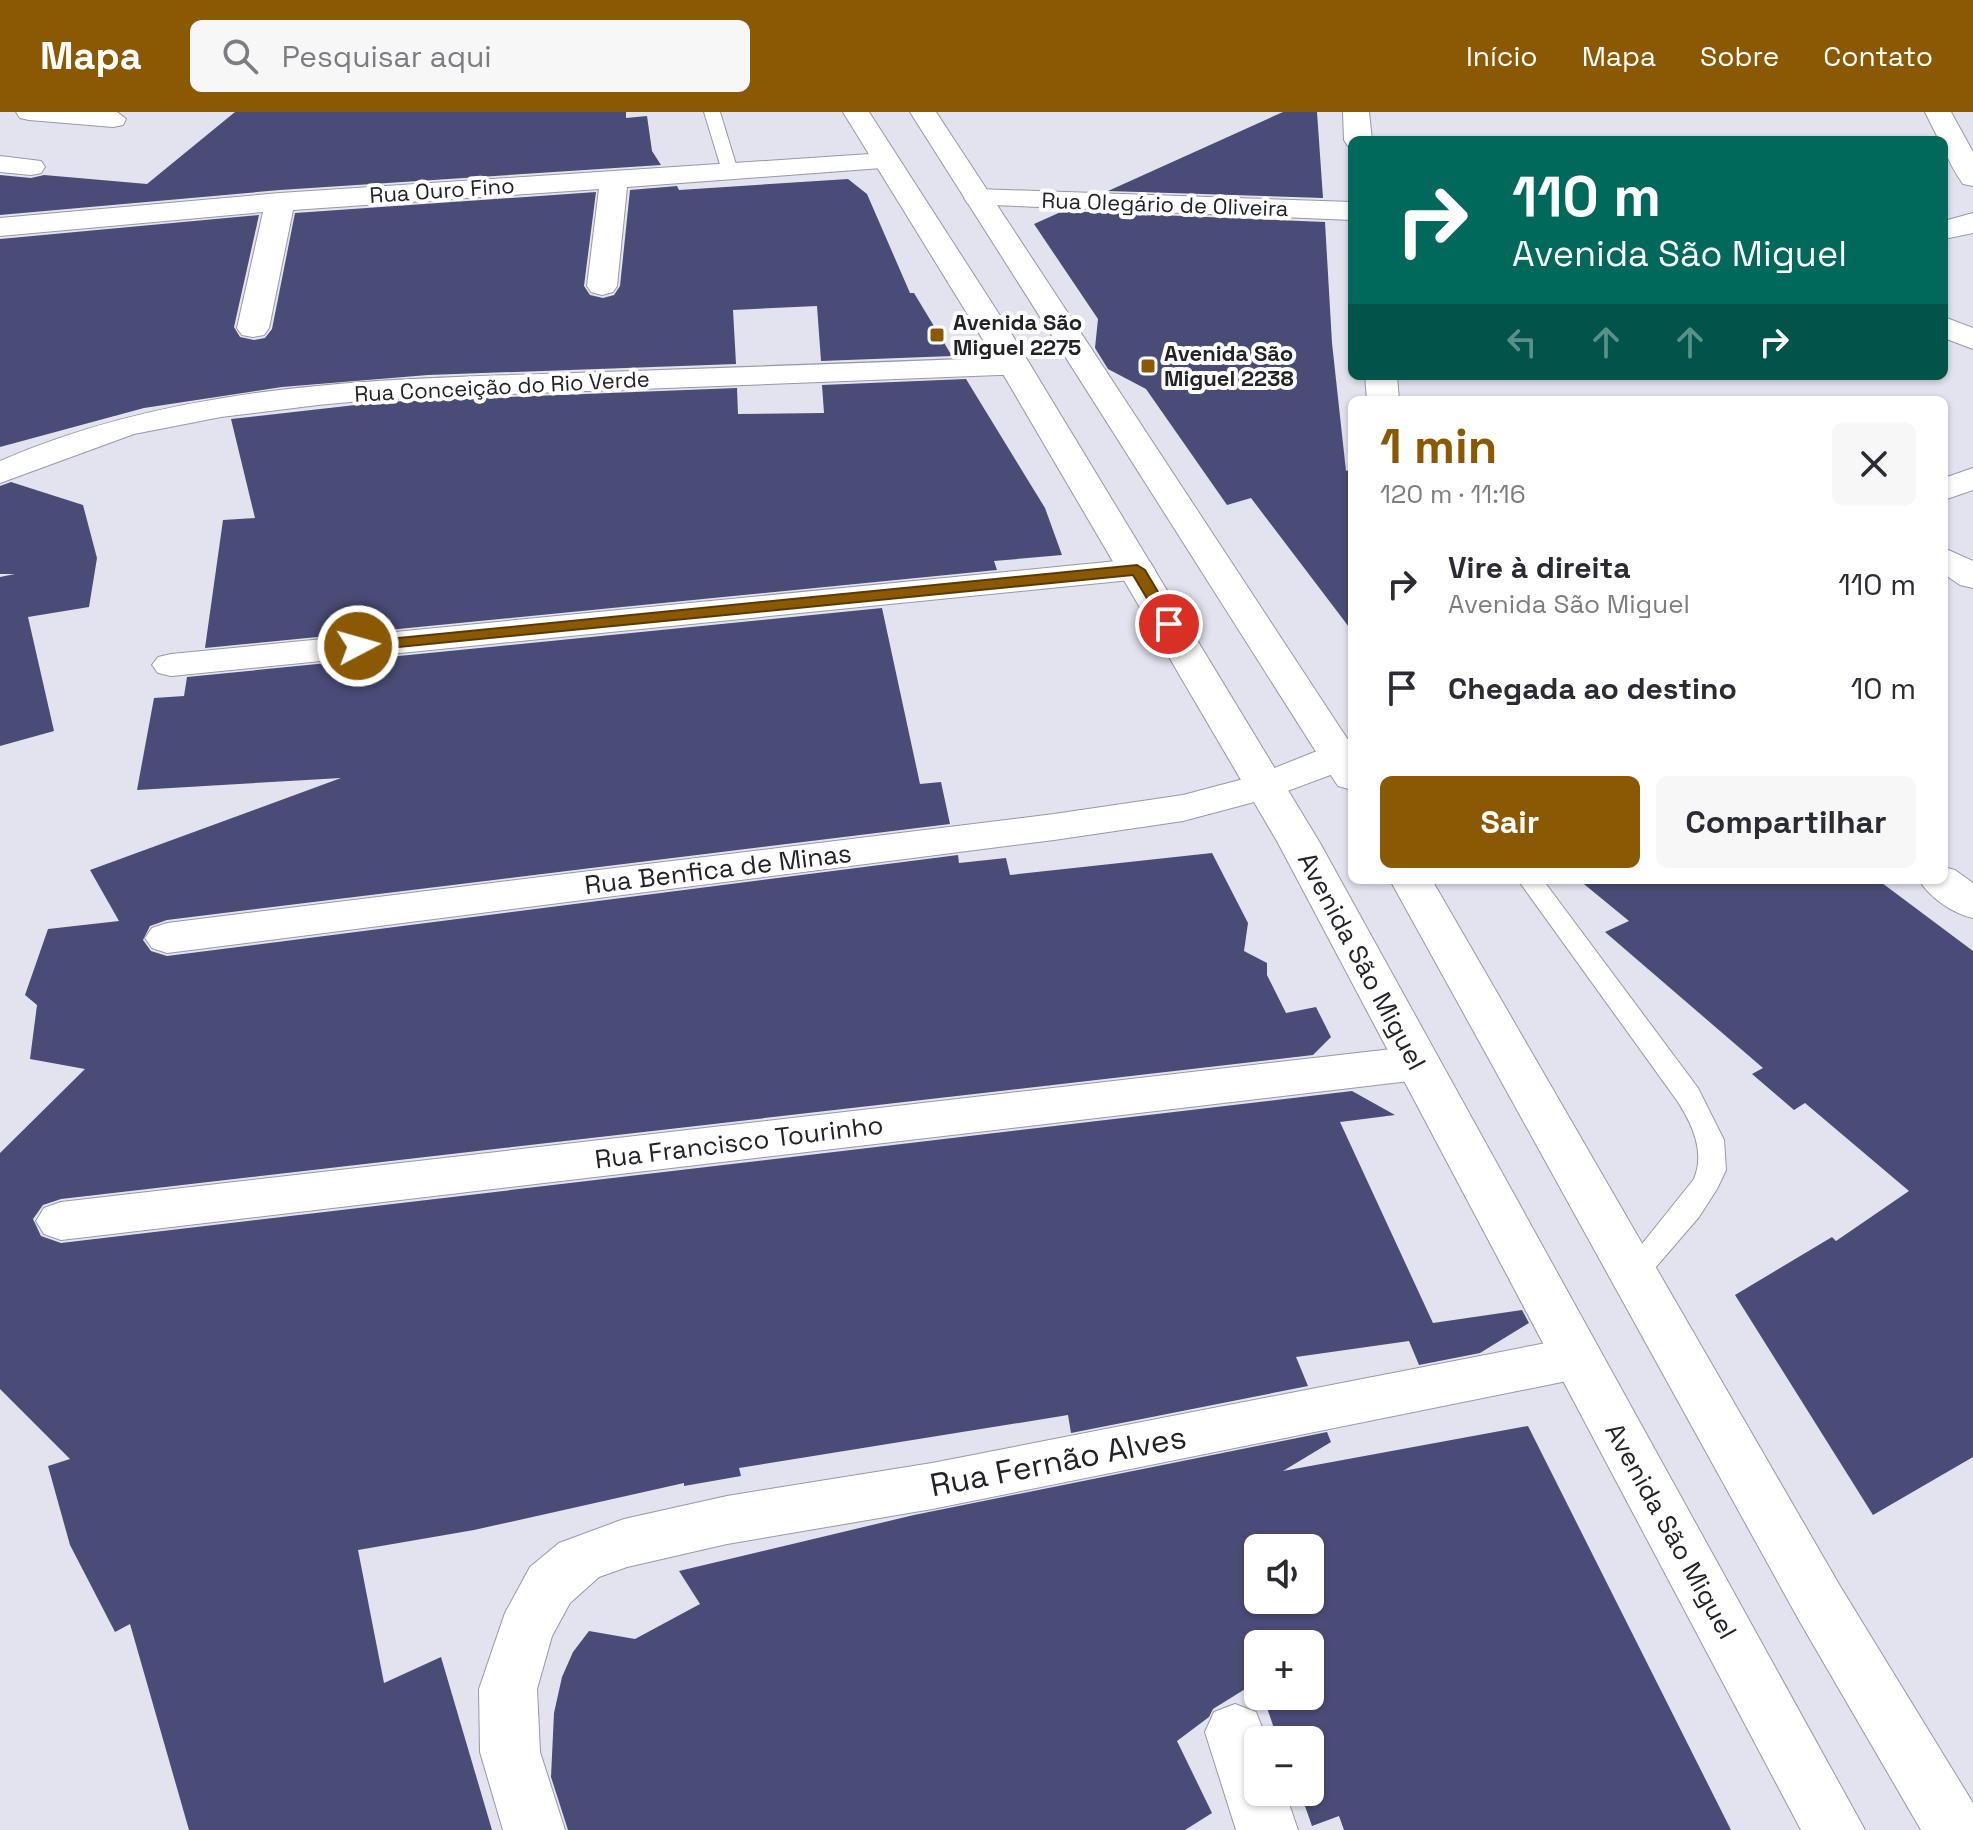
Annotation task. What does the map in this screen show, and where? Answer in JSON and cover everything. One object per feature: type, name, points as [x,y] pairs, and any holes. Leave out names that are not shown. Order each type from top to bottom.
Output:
[{"type":"street","points":[[29,112],[113,119]]},
{"type":"street","name":"Avenida São Miguel","points":[[856,112],[947,254],[1266,786],[1834,1830]]},
{"type":"street","points":[[923,112],[1348,761]]},
{"type":"street","points":[[1356,112],[1358,136]]},
{"type":"street","points":[[1938,112],[1972,172]]},
{"type":"street","name":"Rua Ouro Fino","points":[[0,227],[280,202],[885,161]]},
{"type":"street","points":[[0,164],[31,167]]},
{"type":"street","points":[[602,286],[614,179]]},
{"type":"street","name":"Rua Olegário de Oliveira","points":[[978,198],[1348,211]]},
{"type":"street","points":[[253,328],[280,202]]},
{"type":"street","points":[[1948,230],[1973,222]]},
{"type":"street","points":[[1948,328],[1973,340]]},
{"type":"street","name":"Rua Conceição do Rio Verde","points":[[0,473],[62,446],[127,426],[209,410],[382,389],[1015,367]]},
{"type":"street","points":[[1948,488],[1973,478]]},
{"type":"street","points":[[1948,561],[1973,577]]},
{"type":"street","points":[[171,665],[1137,570]]},
{"type":"street","name":"Rua Benfica de Minas","points":[[167,938],[1054,827],[1183,808],[1348,761]]},
{"type":"street","points":[[1413,884],[1820,1604],[1955,1830]]},
{"type":"street","points":[[1946,884],[1973,904]]},
{"type":"street","name":"Rua Francisco Tourinho","points":[[61,1221],[1418,1063]]},
{"type":"street","name":"Rua Fernão Alves","points":[[534,1830],[510,1752],[508,1689],[525,1631],[550,1585],[579,1560],[624,1543],[727,1520],[932,1486],[1577,1358]]},
{"type":"street","points":[[1235,1732],[1267,1830]]},
{"type":"lane","points":[[712,112],[730,171]]},
{"type":"lane","points":[[1533,884],[1705,1122],[1712,1168],[1705,1187],[1633,1274]]},
{"type":"building","points":[[235,112],[626,112],[626,118],[647,116],[652,151],[661,165],[280,190],[0,215],[0,175],[31,178],[44,175],[147,184]]},
{"type":"building","points":[[1283,112],[1317,112],[1323,198],[1108,191]]},
{"type":"building","points":[[848,179],[867,194],[910,293],[914,293],[952,356],[821,361],[817,306],[733,310],[736,364],[428,375],[282,387],[144,408],[0,447],[0,239],[259,215],[234,327],[240,337],[254,340],[265,338],[272,329],[295,213],[596,192],[584,286],[590,295],[603,298],[614,295],[620,286],[630,190],[677,186],[679,190]]},
{"type":"building","points":[[1063,211],[1325,222],[1332,343],[1348,470],[1348,626],[1251,498],[1227,505],[1146,389],[1108,369],[1095,348],[1098,319],[1034,224]]},
{"type":"building","points":[[966,379],[1045,508],[1062,555],[994,561],[997,570],[205,648],[223,520],[255,518],[231,419],[382,402],[737,388],[738,414],[824,413],[822,385]]},
{"type":"building","points":[[11,482],[83,505],[97,558],[89,607],[28,617],[54,731],[0,746],[0,577],[15,574],[0,574],[0,486]]},
{"type":"building","points":[[882,608],[920,784],[941,782],[950,824],[167,920],[150,926],[143,940],[151,951],[167,956],[958,855],[959,863],[1006,858],[1010,875],[1212,853],[1248,923],[1244,951],[1267,963],[1267,975],[1286,1013],[1316,1007],[1331,1037],[1313,1055],[61,1199],[43,1205],[33,1219],[41,1236],[61,1243],[1352,1091],[1395,1115],[1340,1122],[1433,1323],[1522,1310],[1529,1323],[1480,1353],[1419,1365],[1409,1341],[1296,1357],[1308,1386],[1071,1433],[1068,1415],[739,1468],[741,1476],[684,1486],[684,1483],[474,1530],[358,1550],[384,1683],[441,1657],[492,1830],[189,1830],[130,1624],[115,1632],[70,1545],[48,1466],[70,1459],[0,1389],[0,1153],[85,1069],[30,1059],[37,1005],[25,995],[48,929],[119,921],[90,870],[341,778],[137,790],[154,698],[184,696],[187,677]]},
{"type":"building","points":[[1584,884],[1883,884],[1973,951],[1973,1457],[1873,1515],[1735,1295],[1832,1237],[1836,1241],[1909,1191],[1805,1103],[1794,1110],[1752,1074],[1763,1068],[1605,932],[1629,921]]},
{"type":"building","points":[[1528,1426],[1731,1830],[1344,1830],[1339,1816],[1312,1826],[1305,1806],[1324,1806],[1324,1726],[1273,1726],[1268,1710],[1324,1710],[1324,1630],[1244,1630],[1244,1690],[1213,1709],[1209,1717],[1177,1741],[1212,1813],[1185,1830],[568,1830],[551,1777],[554,1713],[562,1677],[573,1652],[589,1631],[635,1639],[700,1604],[679,1571],[914,1515],[1327,1432],[1331,1442],[1283,1471]]},
{"type":"place","name":"Avenida São Miguel 2275","points":[[937,335]]},
{"type":"place","name":"Avenida São Miguel 2238","points":[[1148,366]]},
{"type":"route","points":[[358,646],[1137,570],[1169,624]]}]
